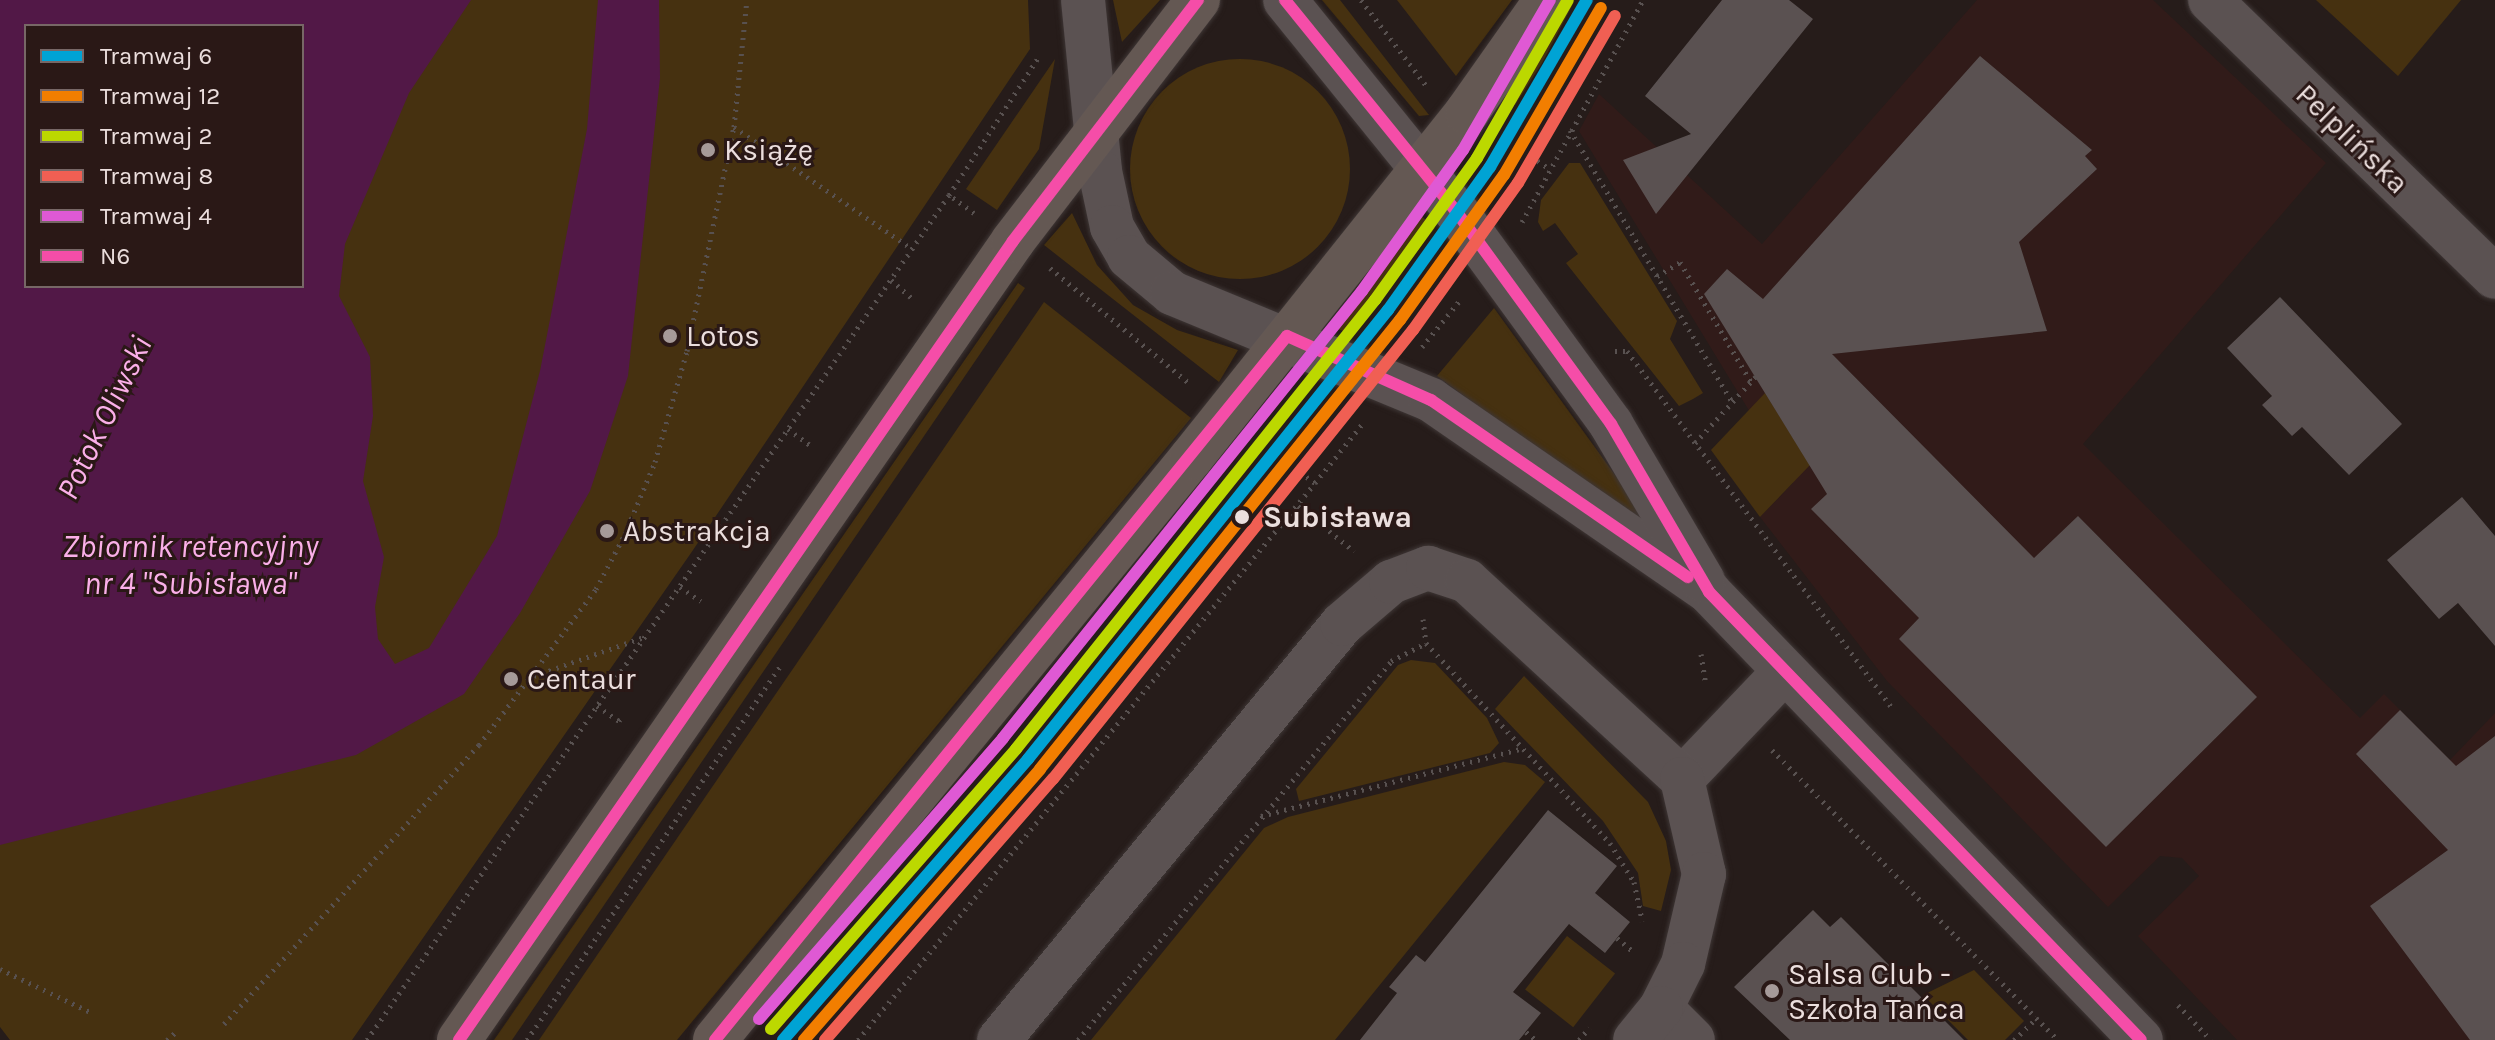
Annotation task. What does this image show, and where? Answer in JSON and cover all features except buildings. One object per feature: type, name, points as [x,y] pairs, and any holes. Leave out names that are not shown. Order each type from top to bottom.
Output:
[{"type":"main road","points":[[459,1040],[1095,127],[1198,0]]},
{"type":"main road","points":[[715,1040],[1287,336],[1420,168],[1546,0]]},
{"type":"street","points":[[1083,0],[1095,127],[1112,227],[1129,257],[1172,293],[1287,336],[1431,400],[1709,592],[2141,1040]]},
{"type":"street","points":[[1285,0],[1420,168],[1611,424],[1709,592]]},
{"type":"street","name":"Pelplińska","points":[[2210,0],[2495,277]]},
{"type":"street","points":[[999,1040],[1342,624],[1391,582],[1428,568],[1467,581],[1682,779],[1704,874],[1683,964],[1648,1024],[1693,1040]]},
{"type":"street","points":[[1682,779],[1785,671]]},
{"type":"path","points":[[224,1024],[479,745],[596,589],[655,462],[687,351],[734,127],[747,0]]},
{"type":"path","points":[[1361,0],[1438,96]]},
{"type":"path","points":[[1515,232],[1643,0]]},
{"type":"path","points":[[367,1040],[949,195],[1041,54],[1041,40]]},
{"type":"path","points":[[734,127],[912,249]]},
{"type":"path","points":[[1570,130],[1732,402]]},
{"type":"path","points":[[1531,156],[1548,168]]},
{"type":"path","points":[[949,195],[981,217]]},
{"type":"path","points":[[1657,276],[1680,262],[1751,382]]},
{"type":"path","points":[[1051,269],[1194,388]]},
{"type":"path","points":[[891,280],[914,295],[905,308]]},
{"type":"path","points":[[1420,350],[1465,294]]},
{"type":"path","points":[[1610,351],[1627,351],[1895,712]]},
{"type":"path","points":[[1695,443],[1759,373]]},
{"type":"path","points":[[858,1040],[1367,418]]},
{"type":"path","points":[[788,429],[810,445]]},
{"type":"path","points":[[801,458],[819,433]]},
{"type":"path","points":[[1300,472],[1315,483]]},
{"type":"path","points":[[1298,506],[1341,541]]},
{"type":"path","points":[[680,587],[701,601]]},
{"type":"path","points":[[693,613],[710,588]]},
{"type":"path","points":[[1422,606],[1426,643],[1610,843],[1634,882],[1650,930]]},
{"type":"path","points":[[533,677],[644,637]]},
{"type":"path","points":[[1078,1040],[1391,661],[1426,643]]},
{"type":"path","points":[[597,706],[619,721],[627,709]]},
{"type":"path","points":[[1764,741],[2058,1040]]},
{"type":"path","points":[[1261,816],[1523,748]]},
{"type":"path","points":[[1617,938],[1643,959]]},
{"type":"path","points":[[0,969],[90,1012]]},
{"type":"path","points":[[2014,1040],[2037,1018]]},
{"type":"path","points":[[1579,1040],[1596,1019]]},
{"type":"path","points":[[167,1040],[178,1030]]},
{"type":"path","points":[[1526,1032],[1536,1040]]},
{"type":"shaded area","points":[[0,0],[1028,0],[1030,49],[691,553],[352,1040],[10,1040],[0,1027]]},
{"type":"shaded area","points":[[1113,0],[1160,0],[1122,42]]},
{"type":"shaded area","points":[[1322,0],[1340,0],[1429,115],[1419,116]]},
{"type":"shaded area","points":[[1397,0],[1512,0],[1456,76]]},
{"type":"shaded area","points":[[1575,0],[1542,63],[1515,105],[1504,96]]},
{"type":"shaded area","points":[[1977,0],[2153,0],[2326,163],[2083,444],[2360,718],[2384,694],[2450,760],[2495,713],[2495,1040],[2237,1040],[2138,936],[2199,876],[2182,858],[2160,856],[2108,907],[1887,681],[1760,517],[1793,483],[1579,131],[1599,94],[1762,244]]},
{"type":"shaded area","points":[[2316,0],[2461,0],[2398,76]]},
{"type":"shaded area","points":[[1055,59],[1039,149],[997,210],[966,189]]},
{"type":"shaded area","points":[[1240,59],[1261,61],[1282,68],[1318,91],[1341,127],[1348,148],[1348,190],[1341,211],[1318,247],[1282,270],[1261,277],[1240,279],[1219,277],[1198,270],[1162,247],[1139,211],[1132,190],[1130,169],[1132,148],[1139,127],[1162,91],[1198,68],[1219,61]]},
{"type":"shaded area","points":[[1569,163],[1580,163],[1677,321],[1670,339],[1703,393],[1679,406],[1566,263],[1578,254],[1555,223],[1543,231],[1538,222],[1541,200]]},
{"type":"shaded area","points":[[1072,213],[1097,265],[1133,305],[1177,330],[1238,350],[1219,382],[1044,245]]},
{"type":"shaded area","points":[[1418,213],[1435,228],[1354,335],[1335,328]]},
{"type":"shaded area","points":[[1018,283],[1025,288],[512,1040],[494,1040]]},
{"type":"shaded area","points":[[1044,302],[1191,418],[677,1040],[539,1040]]},
{"type":"shaded area","points":[[1494,308],[1652,526],[1648,530],[1437,376]]},
{"type":"shaded area","points":[[1765,393],[1810,465],[1760,517],[1711,450]]},
{"type":"shaded area","points":[[1411,660],[1435,663],[1487,718],[1499,743],[1490,753],[1299,801],[1296,789],[1398,665]]},
{"type":"shaded area","points":[[1524,676],[1648,802],[1666,841],[1671,870],[1661,911],[1643,906],[1638,873],[1603,821],[1495,709]]},
{"type":"shaded area","points":[[1504,762],[1525,765],[1545,782],[1335,1040],[1091,1040],[1264,828],[1288,817]]},
{"type":"shaded area","points":[[1567,936],[1615,974],[1573,1027],[1525,990]]},
{"type":"shaded area","points":[[1974,970],[2024,1021],[2005,1040],[1968,1040],[1923,995]]},
{"type":"water","name":"Zbiornik retencyjny nr 4 \"Subisława\"","points":[[0,0],[471,0],[409,93],[345,244],[339,296],[370,357],[373,416],[363,481],[384,557],[375,607],[378,639],[395,664],[429,648],[497,536],[540,371],[587,129],[598,0],[659,0],[660,78],[628,376],[590,491],[520,613],[464,694],[356,755],[0,845]]},
{"type":"tram line","name":"4","points":[[759,1019],[1003,738],[1362,291],[1463,150],[1550,0]]},
{"type":"tram line","name":"2","points":[[771,1029],[1016,749],[1375,300],[1477,158],[1568,0]]},
{"type":"tram line","name":"6","points":[[783,1040],[1028,759],[1388,310],[1490,167],[1587,0]]},
{"type":"tram line","name":"12","points":[[804,1040],[1040,769],[1400,320],[1504,175],[1601,8]]},
{"type":"tram line","name":"8","points":[[825,1040],[1053,779],[1413,330],[1518,183],[1615,16]]},
{"type":"transit line","name":"N6","points":[[459,1040],[1013,241],[1198,0]]},
{"type":"transit line","name":"N6","points":[[1285,0],[1458,214],[1611,424],[1709,592],[2141,1040]]},
{"type":"transit line","name":"N6","points":[[1287,336],[1431,400],[1688,577]]},
{"type":"transit line","name":"N6","points":[[715,1040],[1287,336]]},
{"type":"place","name":"Książę","points":[[708,150]]},
{"type":"place","name":"Lotos","points":[[670,336]]},
{"type":"place","name":"Subisława","points":[[1242,517]]},
{"type":"place","name":"Abstrakcja","points":[[607,531]]},
{"type":"place","name":"Centaur","points":[[511,679]]},
{"type":"place","name":"Salsa Club - Szkoła Tańca","points":[[1772,991]]},
{"type":"water label","name":"Potok Oliwski","points":[[105,418]]}]
